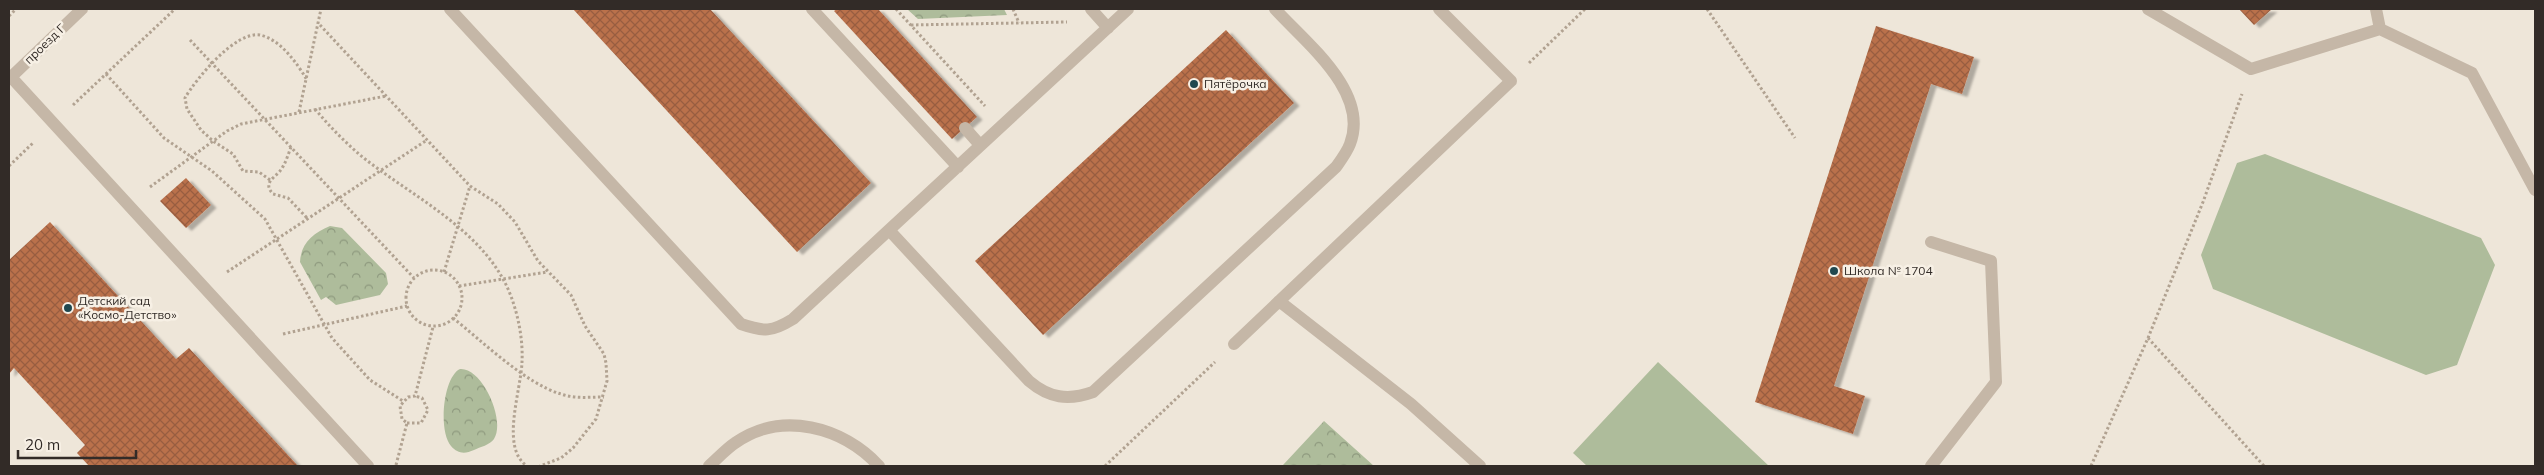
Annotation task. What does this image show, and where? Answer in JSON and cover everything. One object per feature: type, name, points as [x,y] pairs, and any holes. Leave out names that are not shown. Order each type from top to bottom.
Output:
[{"type":"lane","name":"проезд Г","points":[[10,78],[82,9]]},
{"type":"lane","points":[[450,9],[741,324],[760,330],[778,328],[793,319],[1003,125],[1105,25],[1128,9]]},
{"type":"lane","points":[[812,9],[958,167]]},
{"type":"lane","points":[[1091,9],[1105,25]]},
{"type":"lane","points":[[889,230],[1041,391],[1067,398],[1079,397],[1093,392],[1336,167],[1350,144],[1354,119],[1351,101],[1340,79],[1274,9]]},
{"type":"lane","points":[[1234,344],[1511,81],[1440,9]]},
{"type":"lane","points":[[2148,9],[2250,70],[2380,29],[2472,73],[2535,190]]},
{"type":"lane","points":[[2376,9],[2380,29]]},
{"type":"lane","points":[[10,78],[368,466]]},
{"type":"lane","points":[[965,128],[980,145]]},
{"type":"lane","points":[[1931,242],[1991,261],[1996,382],[1931,466]]},
{"type":"lane","points":[[1279,301],[1411,404],[1480,466]]},
{"type":"lane","points":[[709,466],[736,442],[763,430],[785,426],[807,426],[830,431],[865,451],[879,466]]},
{"type":"path","points":[[9,16],[16,9]]},
{"type":"path","points":[[9,166],[175,9]]},
{"type":"path","points":[[300,112],[320,24],[321,9]]},
{"type":"path","points":[[896,9],[1003,125]]},
{"type":"path","points":[[1013,9],[1019,23]]},
{"type":"path","points":[[1511,81],[1585,9]]},
{"type":"path","points":[[1707,9],[1795,138]]},
{"type":"path","points":[[911,26],[1019,23],[1105,25]]},
{"type":"path","points":[[320,24],[470,186],[488,197],[507,213],[547,272],[570,295],[585,326],[604,354],[607,381],[604,397],[596,419],[573,448],[561,458],[540,466]]},
{"type":"path","points":[[270,180],[259,172],[243,171],[235,156],[201,130],[185,104],[185,98],[212,63],[233,46],[258,35],[265,37],[284,50],[307,80]]},
{"type":"path","points":[[190,40],[414,278]]},
{"type":"path","points":[[2091,466],[2148,338],[2204,202],[2250,70]]},
{"type":"path","points":[[106,74],[164,138],[212,171],[265,219],[278,239],[323,325],[359,369],[381,388],[403,401]]},
{"type":"path","points":[[127,204],[213,141],[241,124],[386,96]]},
{"type":"path","points":[[315,110],[345,142],[457,226],[481,248],[503,279],[518,319],[521,334],[522,372],[513,430],[516,455],[528,466]]},
{"type":"path","points":[[204,288],[427,140]]},
{"type":"path","points":[[291,148],[281,170],[270,180],[269,186],[273,194],[288,198],[308,219]]},
{"type":"path","points":[[444,272],[470,186]]},
{"type":"path","points":[[433,270],[444,272],[453,278],[459,286],[462,298],[459,309],[453,318],[441,326],[433,327],[416,321],[407,306],[406,290],[414,278],[433,270]]},
{"type":"path","points":[[459,286],[547,272]]},
{"type":"path","points":[[252,341],[407,306]]},
{"type":"path","points":[[453,318],[522,372],[549,390],[562,395],[604,397]]},
{"type":"path","points":[[415,396],[433,327]]},
{"type":"path","points":[[2148,338],[2264,466]]},
{"type":"path","points":[[1105,466],[1234,344]]},
{"type":"path","points":[[396,466],[407,423],[400,413],[400,406],[403,401],[415,396]]},
{"type":"path","points":[[407,423],[421,422],[426,417],[426,404],[415,396]]},
{"type":"green space","points":[[907,9],[1004,9],[1007,15],[918,19]]},
{"type":"green space","points":[[2265,154],[2481,238],[2495,265],[2457,365],[2426,375],[2213,289],[2201,255],[2237,163]]},
{"type":"green space","points":[[330,226],[342,228],[386,273],[388,284],[380,295],[336,305],[326,297],[321,300],[300,262],[305,244],[313,235]]},
{"type":"green space","points":[[1658,362],[1769,466],[1587,466],[1573,453]]},
{"type":"green space","points":[[460,369],[476,376],[484,385],[490,396],[497,420],[497,430],[494,439],[485,446],[465,453],[456,451],[451,446],[447,439],[444,417],[446,393],[454,374]]},
{"type":"green space","points":[[1324,421],[1374,466],[1283,465]]},
{"type":"building","points":[[573,9],[710,9],[871,183],[797,252]]},
{"type":"building","points":[[837,9],[878,9],[977,117],[952,139],[834,11]]},
{"type":"building","points":[[2239,9],[2272,9],[2254,25]]},
{"type":"building","name":"Школа № 1704","points":[[1876,26],[1974,57],[1962,94],[1931,84],[1834,386],[1865,396],[1853,434],[1755,402]]},
{"type":"building","points":[[1226,30],[1294,103],[1043,335],[975,261]]},
{"type":"building","points":[[186,178],[211,205],[186,228],[160,201]]},
{"type":"building","points":[[50,222],[176,359],[189,348],[298,466],[89,466],[77,453],[85,445],[14,368],[9,374],[9,260]]},
{"type":"place","name":"Пятёрочка","points":[[1194,84]]},
{"type":"place","name":"Школа № 1704","points":[[1834,271]]},
{"type":"place","name":"Детский сад «Космо-Детство»","points":[[68,308]]}]
